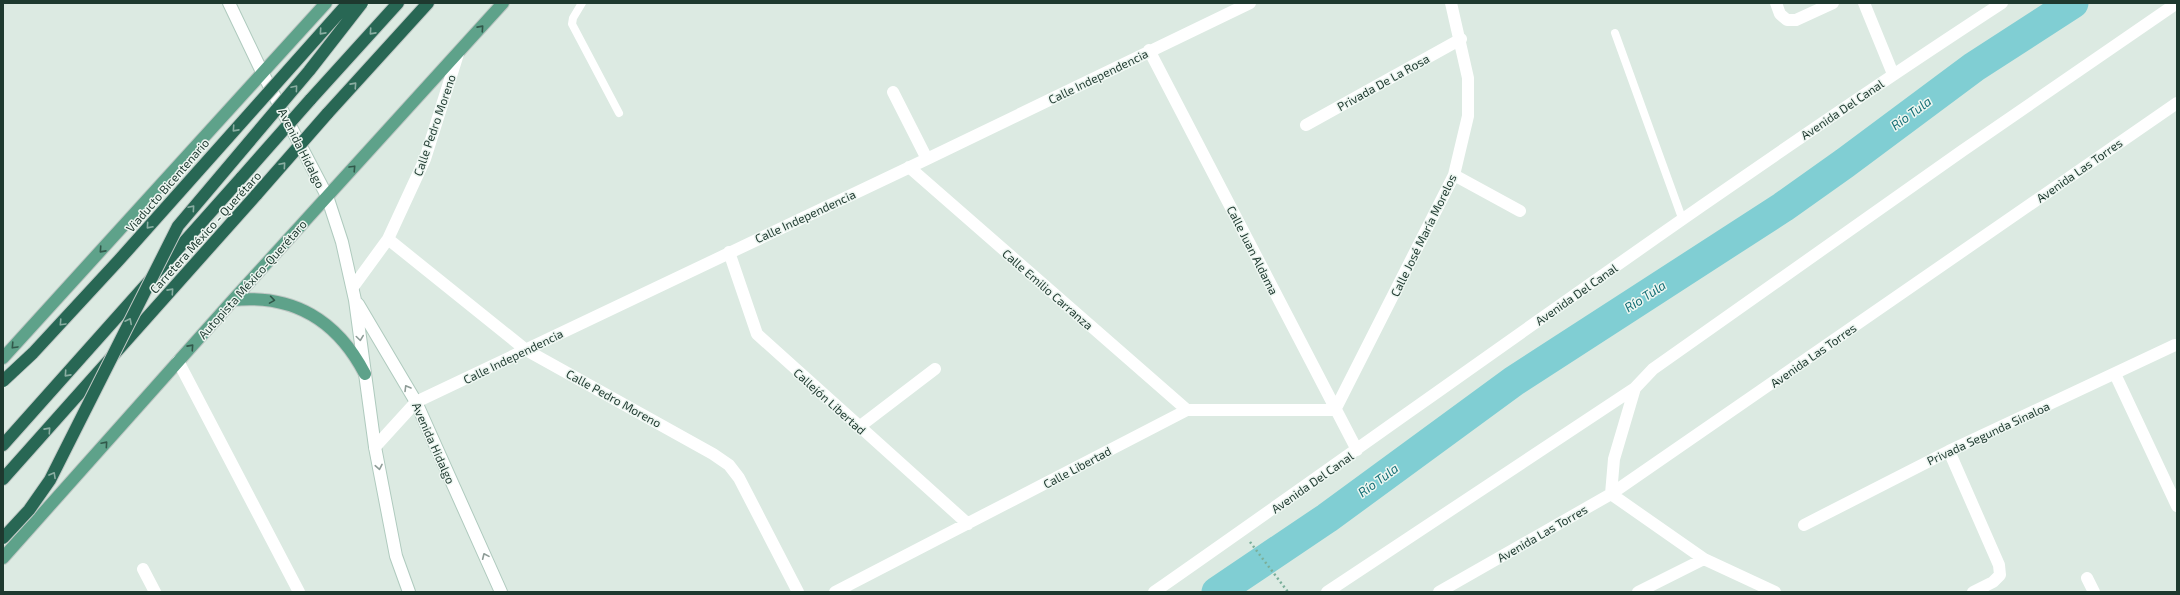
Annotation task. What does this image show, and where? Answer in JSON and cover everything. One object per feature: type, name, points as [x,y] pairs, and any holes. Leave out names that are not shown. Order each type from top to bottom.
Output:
[{"type":"highway","name":"Viaducto Bicentenario","points":[[3,381],[33,353],[119,260],[348,3]]},
{"type":"highway","points":[[3,538],[29,510],[50,480],[178,226],[310,71],[362,3]]},
{"type":"highway","name":"Carretera México - Querétaro","points":[[3,445],[398,3]]},
{"type":"highway","name":"Carretera México - Querétaro","points":[[3,479],[327,114],[428,3]]},
{"type":"main road","points":[[3,358],[326,3]]},
{"type":"main road","name":"Autopista México-Querétaro","points":[[3,558],[233,300],[504,3]]},
{"type":"main road","points":[[233,300],[264,299],[287,304],[309,313],[336,332],[351,350],[365,374]]},
{"type":"main road","points":[[3,545],[41,502],[79,473]]},
{"type":"street","name":"Avenida Hidalgo","points":[[229,3],[262,72],[327,196],[342,242],[353,287],[375,447],[396,556],[409,592]]},
{"type":"street","name":"Calle Independencia","points":[[375,447],[416,402],[927,159],[1149,50],[1250,3]]},
{"type":"street","name":"Calle José María Morelos","points":[[1335,410],[1454,175],[1468,116],[1468,78],[1461,39],[1451,3]]},
{"type":"street","points":[[1776,3],[1780,14],[1787,20],[1796,20],[1833,3]]},
{"type":"street","points":[[1864,3],[1892,74]]},
{"type":"street","name":"Avenida Del Canal","points":[[1154,592],[1357,450],[1682,218],[1892,74],[2002,3]]},
{"type":"street","points":[[1327,592],[1635,388],[1642,379],[1666,360],[1956,155],[2177,3]]},
{"type":"street","name":"Privada De La Rosa","points":[[1306,125],[1461,39]]},
{"type":"street","name":"Calle Juan Aldama","points":[[1149,50],[1357,450]]},
{"type":"street","name":"Calle Pedro Moreno","points":[[353,287],[388,239],[425,159],[458,54]]},
{"type":"street","points":[[893,92],[927,159]]},
{"type":"street","name":"Avenida Las Torres","points":[[1439,592],[1611,494],[2177,103]]},
{"type":"street","name":"Calle Emilio Carranza","points":[[909,167],[1187,410]]},
{"type":"street","points":[[1454,175],[1520,212]]},
{"type":"street","name":"Calle Pedro Moreno","points":[[388,239],[526,350],[713,454],[729,465],[739,478],[798,592]]},
{"type":"street","name":"Callejón Libertad","points":[[729,252],[757,334],[968,524]]},
{"type":"street","name":"Avenida Hidalgo","points":[[355,300],[416,402],[501,592]]},
{"type":"street","name":"Privada Segunda Sinaloa","points":[[1804,524],[1949,451],[2175,345]]},
{"type":"street","points":[[178,362],[299,592]]},
{"type":"street","points":[[859,427],[934,370]]},
{"type":"street","points":[[2115,374],[2177,506]]},
{"type":"street","points":[[1635,388],[1614,458],[1611,494],[1704,559],[1775,592]]},
{"type":"street","name":"Calle Libertad","points":[[835,592],[1187,410],[1335,410]]},
{"type":"street","points":[[1949,451],[1999,565],[2000,575],[1993,582],[1973,592]]},
{"type":"street","points":[[1638,592],[1661,587],[1704,559]]},
{"type":"street","points":[[143,569],[155,592]]},
{"type":"street","points":[[2087,578],[2094,592]]},
{"type":"lane","points":[[582,3],[573,18],[572,24],[619,113]]},
{"type":"lane","points":[[1615,33],[1682,218]]},
{"type":"path","points":[[1247,537],[1288,592]]},
{"type":"waterway","name":"Río Tula","points":[[1217,592],[1327,518],[1514,381],[1783,207],[1974,67],[2073,3]]}]
